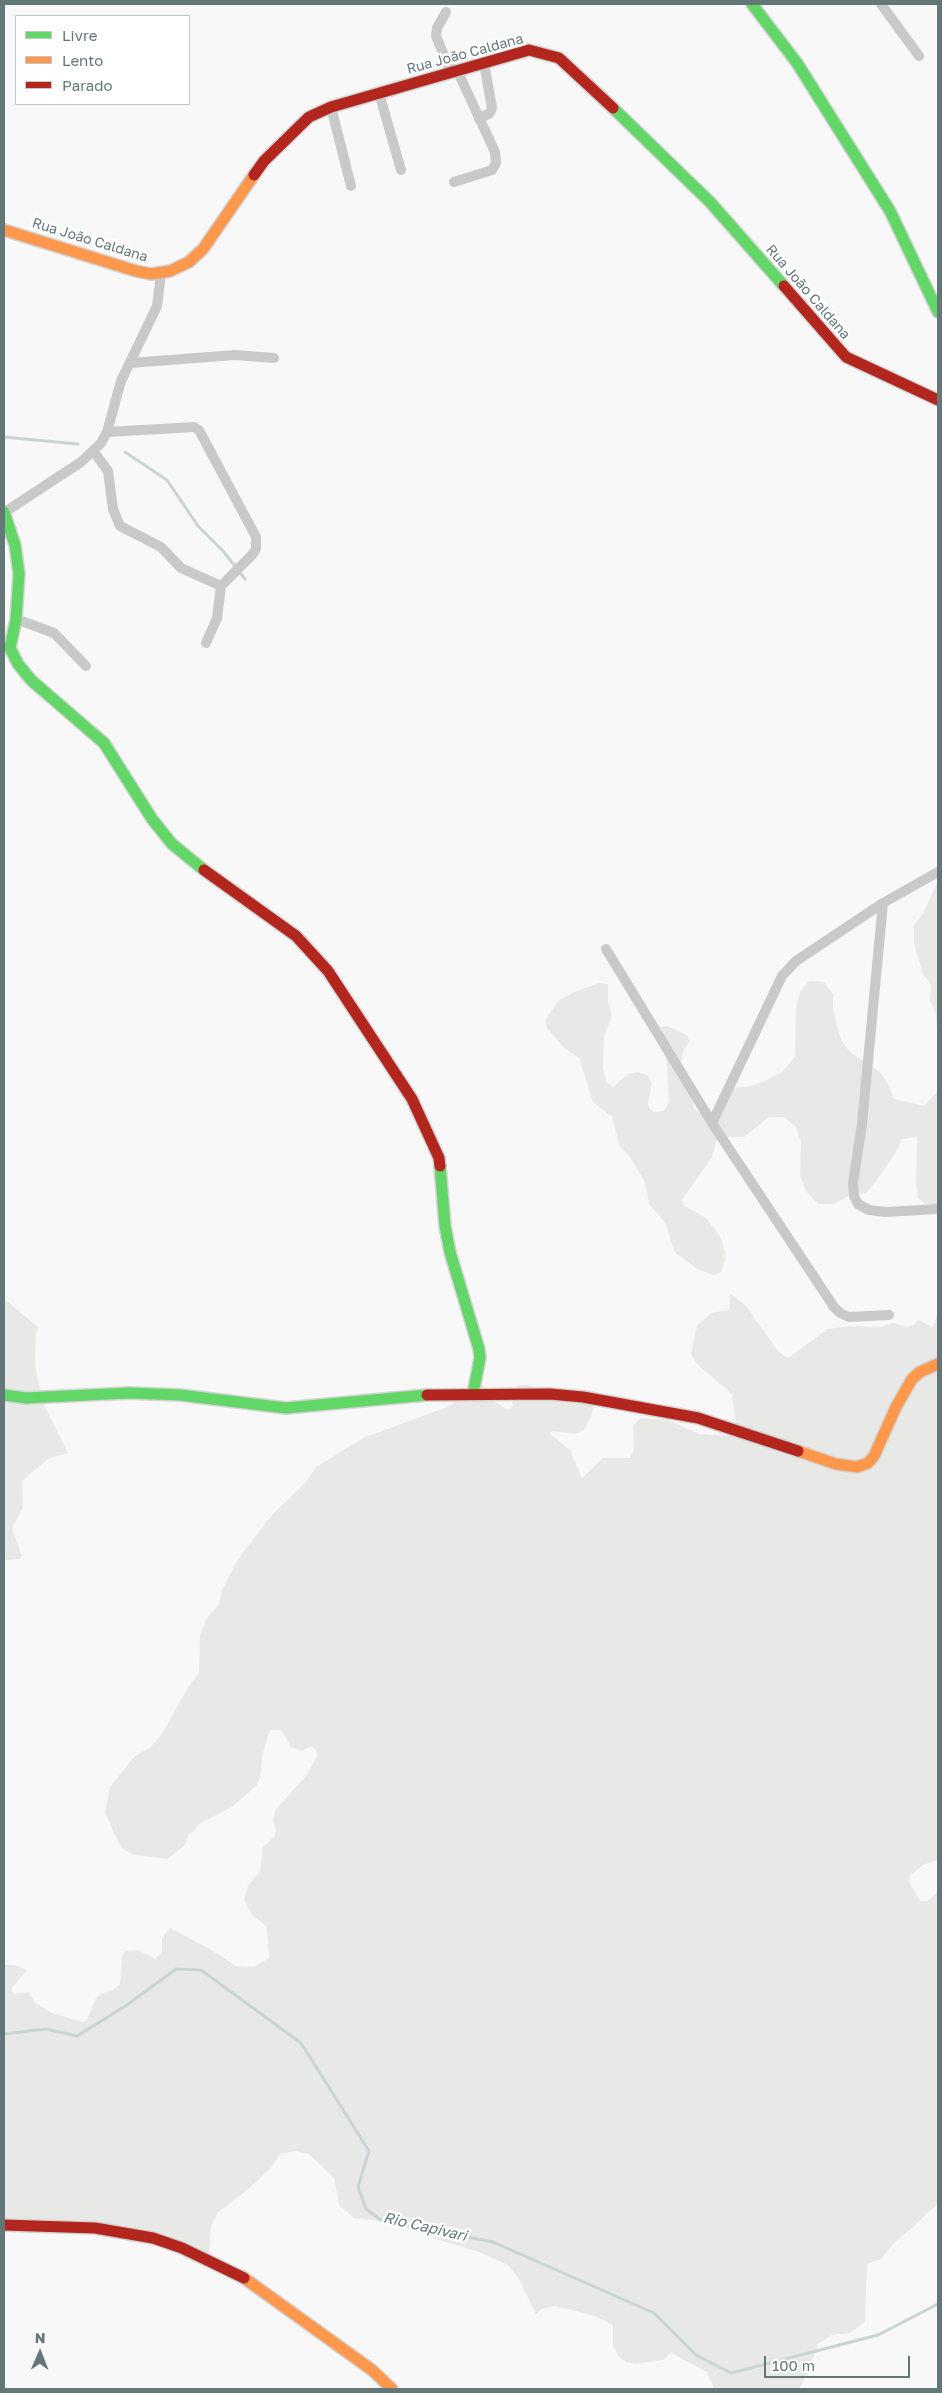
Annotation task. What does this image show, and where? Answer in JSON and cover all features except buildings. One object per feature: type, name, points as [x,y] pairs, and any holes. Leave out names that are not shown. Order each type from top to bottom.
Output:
[{"type":"street","points":[[752,4],[797,64],[890,211],[938,312]]},
{"type":"street","points":[[881,4],[919,56]]},
{"type":"street","points":[[446,12],[437,28],[436,36],[495,152],[495,168],[454,182]]},
{"type":"street","name":"Rua João Caldana","points":[[4,230],[136,271],[161,274],[189,262],[202,249],[264,161],[310,117],[330,107],[529,50],[548,53],[559,58],[710,202],[846,357],[938,400]]},
{"type":"street","points":[[479,119],[490,113],[492,108],[484,63]]},
{"type":"street","points":[[379,93],[401,170]]},
{"type":"street","points":[[330,107],[351,186]]},
{"type":"street","points":[[161,274],[157,306],[121,381],[107,432],[94,452],[4,512],[15,545],[18,574],[16,619],[10,648],[18,664],[31,680],[104,743],[152,819],[172,844],[240,898],[296,936],[312,953],[328,971],[412,1099],[439,1158],[445,1226],[450,1252],[479,1349],[480,1358],[473,1394]]},
{"type":"street","points":[[130,363],[236,355],[274,358]]},
{"type":"street","points":[[107,432],[194,426],[199,430],[256,537],[257,543],[252,555],[220,586],[218,618],[206,643]]},
{"type":"street","points":[[94,452],[108,470],[115,519],[120,526],[161,548],[182,568],[220,586]]},
{"type":"street","points":[[16,619],[54,633],[86,666]]},
{"type":"street","points":[[712,1124],[782,976],[796,961],[883,903],[938,872]]},
{"type":"street","points":[[883,903],[862,1124],[853,1183],[854,1196],[858,1204],[869,1210],[886,1212],[938,1209]]},
{"type":"street","points":[[606,949],[712,1124],[834,1307],[840,1313],[849,1317],[889,1315]]},
{"type":"street","points":[[4,1394],[26,1398],[89,1394],[180,1395],[286,1408],[428,1395],[473,1394],[583,1397],[698,1418],[757,1439],[849,1467],[864,1465],[874,1456],[896,1407],[912,1379],[920,1372],[938,1364]]},
{"type":"street","points":[[4,2225],[95,2228],[153,2238],[182,2248],[241,2276],[372,2370],[392,2389]]},
{"type":"shaded area","points":[[938,880],[938,1047],[936,1015],[930,1000],[931,985],[922,972],[914,942],[914,926],[924,912]]},
{"type":"shaded area","points":[[809,981],[824,982],[833,994],[833,1009],[841,1040],[850,1052],[880,1072],[888,1084],[894,1099],[924,1106],[937,1092],[938,1085],[938,1209],[930,1207],[918,1198],[916,1182],[917,1137],[902,1139],[895,1154],[867,1193],[851,1195],[833,1204],[818,1204],[806,1191],[800,1176],[801,1142],[796,1127],[784,1117],[769,1117],[744,1137],[725,1137],[719,1132],[712,1157],[682,1200],[684,1205],[706,1218],[720,1236],[725,1252],[725,1260],[721,1272],[714,1275],[697,1269],[675,1253],[666,1224],[649,1204],[645,1182],[630,1157],[619,1145],[612,1117],[593,1102],[579,1058],[564,1048],[547,1028],[546,1019],[558,1001],[572,993],[599,983],[608,984],[608,1002],[612,1015],[604,1037],[603,1068],[606,1082],[613,1087],[628,1074],[637,1072],[647,1075],[652,1083],[648,1104],[650,1109],[655,1112],[664,1111],[669,1102],[666,1050],[661,1027],[667,1026],[687,1035],[689,1041],[683,1052],[680,1073],[688,1085],[694,1108],[710,1123],[733,1088],[751,1086],[767,1080],[782,1072],[795,1057],[796,1008],[800,993]]},
{"type":"shaded area","points":[[730,1293],[746,1306],[778,1351],[788,1358],[828,1329],[850,1326],[880,1327],[893,1323],[906,1327],[912,1326],[918,1320],[933,1327],[938,1313],[938,1860],[923,1865],[910,1876],[909,1882],[920,1901],[928,1901],[938,1891],[938,2203],[894,2243],[881,2259],[867,2264],[865,2322],[850,2333],[832,2335],[818,2344],[808,2372],[799,2389],[714,2389],[707,2372],[671,2353],[663,2360],[635,2364],[626,2362],[619,2356],[613,2346],[613,2325],[592,2315],[555,2306],[542,2309],[536,2314],[519,2279],[508,2265],[479,2252],[436,2239],[408,2224],[354,2218],[339,2205],[334,2178],[309,2154],[295,2151],[280,2154],[271,2168],[247,2190],[218,2212],[211,2227],[209,2257],[160,2240],[4,2222],[4,1965],[14,1965],[27,1970],[11,1989],[14,1994],[29,1992],[34,2002],[52,2013],[83,2022],[87,2020],[95,2000],[100,1994],[113,1990],[120,1984],[122,1957],[125,1951],[138,1950],[156,1959],[162,1951],[162,1938],[170,1928],[208,1948],[236,1966],[254,1967],[269,1958],[267,1927],[252,1915],[244,1900],[248,1886],[260,1871],[263,1847],[274,1837],[276,1830],[273,1820],[276,1809],[307,1775],[317,1756],[316,1750],[311,1746],[301,1751],[291,1747],[281,1730],[270,1730],[263,1753],[260,1778],[256,1786],[232,1807],[199,1824],[189,1835],[184,1846],[167,1859],[134,1855],[121,1848],[105,1813],[110,1787],[135,1756],[149,1748],[161,1736],[199,1672],[200,1635],[207,1618],[219,1604],[222,1590],[237,1561],[271,1516],[306,1482],[315,1468],[363,1438],[450,1406],[476,1384],[483,1386],[495,1402],[508,1410],[513,1406],[509,1392],[519,1385],[529,1385],[542,1391],[594,1402],[591,1416],[584,1430],[575,1434],[553,1431],[549,1433],[570,1450],[582,1478],[603,1458],[630,1458],[634,1450],[633,1425],[641,1418],[668,1420],[699,1434],[731,1436],[737,1433],[732,1394],[697,1364],[691,1354],[697,1326],[711,1313],[729,1310]]},
{"type":"shaded area","points":[[4,1299],[38,1327],[35,1366],[39,1384],[45,1407],[68,1453],[49,1458],[22,1481],[23,1507],[12,1529],[22,1556],[19,1559],[4,1560]]},
{"type":"waterway","points":[[4,437],[78,444]]},
{"type":"waterway","points":[[125,452],[167,480],[198,526],[223,551],[245,579]]},
{"type":"waterway","name":"Rio Capivari","points":[[4,2034],[46,2029],[77,2036],[127,2005],[176,1969],[201,1970],[301,2043],[369,2151],[358,2187],[366,2209],[382,2221],[493,2242],[654,2313],[696,2355],[731,2373],[878,2335],[938,2304]]},
{"type":"traffic: fast","points":[[752,4],[797,63],[890,211],[938,312]]},
{"type":"traffic: fast","points":[[613,108],[710,202],[784,286]]},
{"type":"traffic: fast","points":[[4,512],[15,545],[19,574],[16,619],[10,648],[18,664],[31,680],[104,743],[152,819],[172,844],[204,870]]},
{"type":"traffic: fast","points":[[440,1166],[445,1226],[450,1252],[479,1349],[480,1358],[473,1394]]},
{"type":"traffic: fast","points":[[4,1395],[26,1398],[129,1393],[180,1395],[286,1408],[427,1395]]},
{"type":"traffic: slow","points":[[4,230],[136,271],[151,274],[170,271],[189,262],[203,249],[254,175]]},
{"type":"traffic: slow","points":[[798,1451],[836,1464],[857,1467],[868,1463],[874,1456],[896,1407],[912,1379],[920,1372],[938,1364]]},
{"type":"traffic: slow","points":[[244,2278],[372,2370],[392,2389]]},
{"type":"traffic: jam","points":[[254,175],[264,161],[309,117],[331,107],[529,50],[559,58],[613,108]]},
{"type":"traffic: jam","points":[[784,286],[846,357],[938,400]]},
{"type":"traffic: jam","points":[[204,870],[296,936],[328,971],[412,1099],[439,1158],[440,1166]]},
{"type":"traffic: jam","points":[[427,1395],[550,1394],[583,1397],[698,1418],[798,1451]]},
{"type":"traffic: jam","points":[[4,2225],[95,2228],[153,2238],[182,2248],[244,2278]]}]
